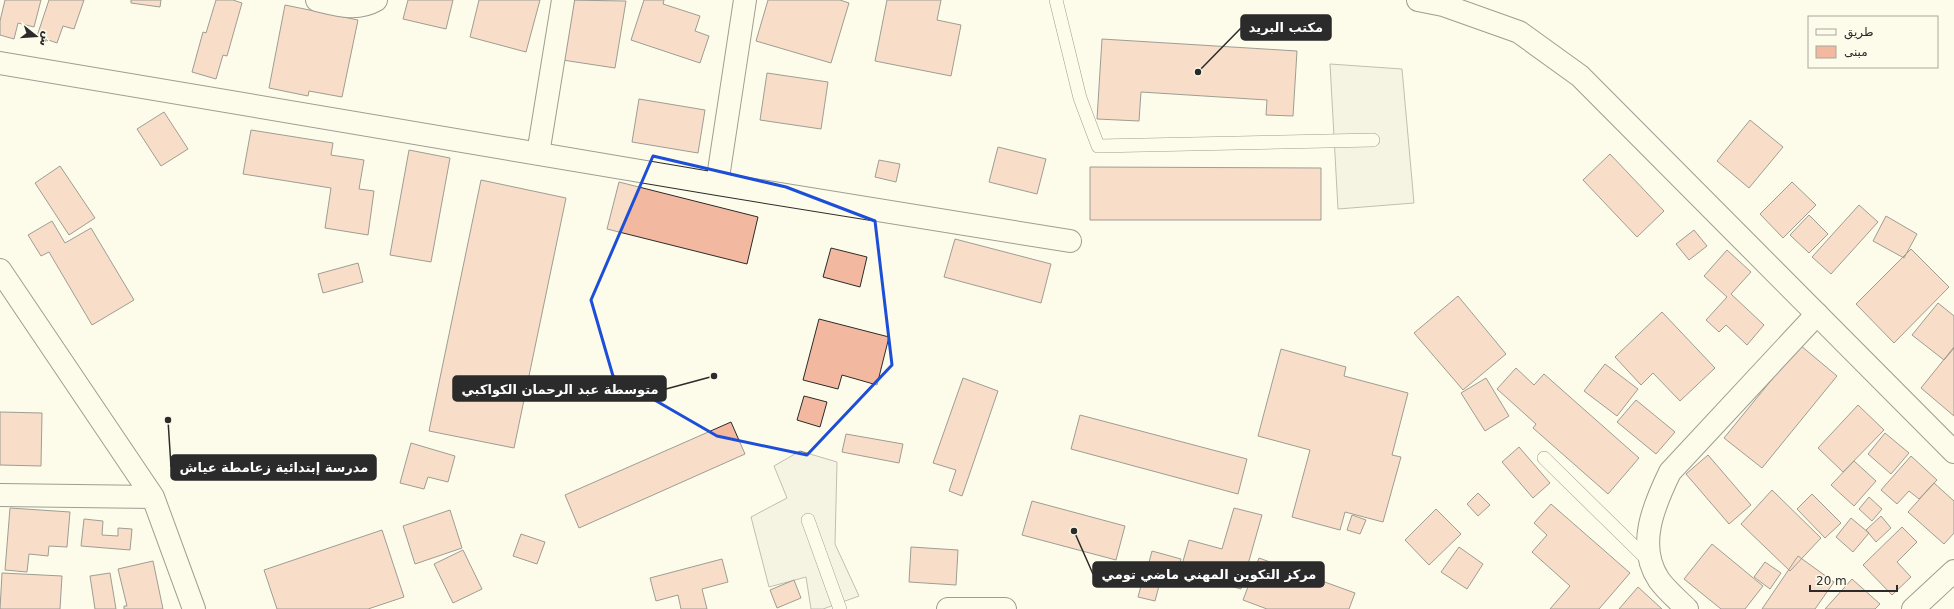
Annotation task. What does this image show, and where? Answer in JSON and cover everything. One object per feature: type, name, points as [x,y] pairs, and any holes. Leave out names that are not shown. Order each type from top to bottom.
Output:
[{"type":"street","points":[[317,0],[350,7],[367,5],[376,0]]},
{"type":"street","points":[[538,154],[563,0]]},
{"type":"street","points":[[717,184],[745,0]]},
{"type":"street","points":[[1418,0],[1443,5],[1519,32],[1580,76],[1954,452]]},
{"type":"street","points":[[0,63],[717,184],[1070,241]]},
{"type":"street","points":[[0,270],[153,497],[194,609]]},
{"type":"street","points":[[1687,609],[1660,581],[1649,561],[1649,530],[1656,501],[1670,472],[1817,314]]},
{"type":"street","points":[[0,496],[153,497]]},
{"type":"street","points":[[1913,609],[1954,571]]},
{"type":"street","points":[[950,609],[1005,609]]},
{"type":"lane","points":[[1056,0],[1080,98],[1098,146],[1372,140]]},
{"type":"lane","points":[[1544,458],[1649,561]]},
{"type":"lane","points":[[808,520],[840,609]]},
{"type":"highlighted area","points":[[653,156],[786,187],[875,221],[892,365],[807,455],[717,436],[613,376],[591,300]]},
{"type":"shaded area","points":[[1330,64],[1402,69],[1414,203],[1338,209]]},
{"type":"shaded area","points":[[800,451],[837,462],[835,544],[859,596],[823,609],[811,609],[806,577],[769,587],[751,517],[787,498],[774,466]]},
{"type":"building","points":[[5,0],[41,0],[34,27],[18,23],[14,39],[0,35],[0,21]]},
{"type":"building","points":[[49,0],[84,0],[74,29],[63,26],[57,43],[37,36]]},
{"type":"building","points":[[131,0],[161,0],[160,7],[131,3]]},
{"type":"building","points":[[216,0],[233,0],[242,3],[227,56],[223,55],[216,79],[192,72],[203,32],[206,33]]},
{"type":"building","points":[[408,0],[453,0],[446,29],[403,19]]},
{"type":"building","points":[[479,0],[540,0],[526,52],[470,37]]},
{"type":"building","points":[[566,0],[626,1],[615,68],[556,59]]},
{"type":"building","points":[[644,0],[664,0],[663,4],[700,16],[695,31],[709,36],[700,63],[631,40]]},
{"type":"building","points":[[768,0],[840,0],[849,3],[831,63],[756,41]]},
{"type":"building","points":[[887,0],[941,0],[937,20],[961,25],[951,76],[875,61]]},
{"type":"building","points":[[285,5],[358,20],[342,97],[309,91],[308,96],[269,88]]},
{"type":"building","points":[[1102,39],[1297,51],[1293,116],[1266,115],[1267,100],[1141,92],[1139,121],[1097,119]]},
{"type":"building","points":[[767,73],[828,82],[821,129],[760,120]]},
{"type":"building","points":[[639,99],[705,110],[698,153],[632,142]]},
{"type":"building","points":[[164,112],[188,149],[161,166],[137,129]]},
{"type":"building","points":[[1750,120],[1783,147],[1749,188],[1717,161]]},
{"type":"building","points":[[251,130],[333,143],[331,155],[364,160],[359,189],[374,191],[368,235],[325,228],[331,188],[243,174]]},
{"type":"building","points":[[998,147],[1046,159],[1037,194],[989,182]]},
{"type":"building","points":[[409,150],[450,158],[431,262],[390,255]]},
{"type":"building","points":[[1610,154],[1664,211],[1637,237],[1583,180]]},
{"type":"building","points":[[879,160],[900,164],[896,182],[875,177]]},
{"type":"building","points":[[60,166],[95,218],[69,235],[35,183]]},
{"type":"building","points":[[1090,167],[1321,168],[1321,220],[1090,220]]},
{"type":"building","points":[[481,180],[566,198],[514,448],[429,431]]},
{"type":"building","points":[[619,182],[758,217],[747,264],[607,229]]},
{"type":"building","points":[[1792,182],[1816,205],[1783,238],[1760,214]]},
{"type":"building","points":[[1859,205],[1878,222],[1831,274],[1812,257]]},
{"type":"building","points":[[1809,215],[1828,234],[1809,253],[1790,235]]},
{"type":"building","points":[[1886,216],[1917,234],[1904,258],[1873,241]]},
{"type":"building","points":[[52,221],[65,243],[91,228],[134,300],[92,325],[49,252],[41,256],[28,235]]},
{"type":"building","points":[[1694,230],[1707,246],[1689,260],[1676,244]]},
{"type":"building","points":[[955,239],[1051,264],[1041,303],[944,277]]},
{"type":"building","points":[[831,248],[867,257],[860,287],[823,277]]},
{"type":"building","points":[[1911,249],[1949,287],[1894,343],[1856,304]]},
{"type":"building","points":[[1727,250],[1751,272],[1731,294],[1764,325],[1747,345],[1726,325],[1719,332],[1706,320],[1727,297],[1704,276]]},
{"type":"building","points":[[358,263],[363,282],[323,293],[318,274]]},
{"type":"building","points":[[1458,296],[1506,354],[1463,390],[1414,333]]},
{"type":"building","points":[[1938,303],[1954,316],[1954,348],[1944,360],[1912,335]]},
{"type":"building","points":[[1662,312],[1715,368],[1680,401],[1653,373],[1641,385],[1615,357]]},
{"type":"building","points":[[819,319],[889,337],[877,385],[842,375],[838,389],[803,380]]},
{"type":"building","points":[[1800,345],[1837,376],[1762,468],[1724,438]]},
{"type":"building","points":[[1954,347],[1954,416],[1921,388]]},
{"type":"building","points":[[1281,349],[1346,367],[1344,376],[1408,393],[1392,455],[1401,457],[1383,522],[1345,512],[1340,530],[1292,517],[1310,450],[1258,436]]},
{"type":"building","points":[[1605,364],[1638,389],[1617,416],[1584,391]]},
{"type":"building","points":[[1516,368],[1534,385],[1544,374],[1639,458],[1608,494],[1533,428],[1536,424],[1497,389]]},
{"type":"building","points":[[963,378],[998,391],[962,496],[949,491],[956,470],[933,463]]},
{"type":"building","points":[[1486,378],[1509,416],[1485,431],[1461,393]]},
{"type":"building","points":[[804,396],[827,402],[820,427],[797,420]]},
{"type":"building","points":[[1636,400],[1675,432],[1656,454],[1617,422]]},
{"type":"building","points":[[1858,405],[1884,430],[1843,472],[1818,448]]},
{"type":"building","points":[[0,412],[42,413],[41,466],[0,465]]},
{"type":"building","points":[[1080,415],[1247,459],[1238,494],[1071,449]]},
{"type":"building","points":[[731,422],[745,454],[579,528],[565,495]]},
{"type":"building","points":[[1885,433],[1909,453],[1891,474],[1868,454]]},
{"type":"building","points":[[846,434],[903,444],[899,463],[842,452]]},
{"type":"building","points":[[411,443],[455,456],[448,482],[428,477],[424,489],[400,483]]},
{"type":"building","points":[[1519,447],[1550,483],[1533,498],[1502,462]]},
{"type":"building","points":[[1708,455],[1751,505],[1729,524],[1686,474]]},
{"type":"building","points":[[1911,456],[1937,480],[1919,499],[1909,491],[1897,504],[1881,490]]},
{"type":"building","points":[[1854,461],[1876,481],[1854,506],[1831,485]]},
{"type":"building","points":[[1934,483],[1954,501],[1954,533],[1944,544],[1908,512]]},
{"type":"building","points":[[1772,490],[1821,538],[1790,571],[1741,524]]},
{"type":"building","points":[[1478,493],[1490,505],[1478,516],[1467,504]]},
{"type":"building","points":[[1812,494],[1841,523],[1825,538],[1797,509]]},
{"type":"building","points":[[1869,497],[1882,509],[1872,521],[1859,509]]},
{"type":"building","points":[[1032,501],[1125,526],[1116,560],[1022,535]]},
{"type":"building","points":[[1551,504],[1630,573],[1599,609],[1550,609],[1570,586],[1532,552],[1547,535],[1534,523]]},
{"type":"building","points":[[10,508],[70,512],[67,547],[49,546],[48,556],[29,554],[27,572],[5,570]]},
{"type":"building","points":[[1234,508],[1262,515],[1241,589],[1180,572],[1189,540],[1222,549]]},
{"type":"building","points":[[1436,509],[1461,534],[1429,565],[1405,540]]},
{"type":"building","points":[[450,510],[462,548],[415,564],[403,526]]},
{"type":"building","points":[[1352,515],[1366,520],[1360,534],[1347,530]]},
{"type":"building","points":[[1881,516],[1891,528],[1876,542],[1866,530]]},
{"type":"building","points":[[1851,518],[1869,533],[1853,552],[1836,537]]},
{"type":"building","points":[[84,519],[103,521],[102,535],[118,536],[118,528],[132,529],[130,550],[81,546]]},
{"type":"building","points":[[1902,527],[1917,542],[1897,562],[1911,577],[1892,595],[1863,565]]},
{"type":"building","points":[[382,530],[404,597],[368,609],[277,609],[264,570]]},
{"type":"building","points":[[521,534],[545,542],[537,564],[513,556]]},
{"type":"building","points":[[1712,544],[1763,586],[1745,609],[1721,609],[1684,579]]},
{"type":"building","points":[[911,547],[958,550],[956,585],[909,582]]},
{"type":"building","points":[[1459,547],[1483,564],[1467,589],[1441,572]]},
{"type":"building","points":[[463,550],[482,589],[453,603],[434,564]]},
{"type":"building","points":[[1152,551],[1181,559],[1178,570],[1149,562]]},
{"type":"building","points":[[1798,556],[1834,582],[1815,609],[1762,609]]},
{"type":"building","points":[[1259,558],[1355,593],[1349,609],[1267,609],[1243,600]]},
{"type":"building","points":[[722,559],[728,582],[702,589],[707,609],[681,609],[678,595],[656,601],[650,578]]},
{"type":"building","points":[[153,561],[163,609],[124,609],[124,606],[127,606],[118,569]]},
{"type":"building","points":[[1765,562],[1781,573],[1770,589],[1754,577]]},
{"type":"building","points":[[1146,567],[1163,571],[1155,601],[1138,597]]},
{"type":"building","points":[[2,573],[62,576],[60,609],[0,609]]},
{"type":"building","points":[[110,573],[116,609],[95,609],[90,576]]},
{"type":"building","points":[[1852,579],[1880,604],[1875,609],[1825,609]]},
{"type":"building","points":[[794,580],[801,598],[777,608],[770,590]]},
{"type":"building","points":[[1638,587],[1662,609],[1619,609]]},
{"type":"place","name":"مكتب البريد","points":[[1198,72]]},
{"type":"place","name":"متوسطة عبد الرحمان الكواكبي","points":[[714,376]]},
{"type":"place","name":"مدرسة إبتدائية زعامطة عياش","points":[[168,420]]},
{"type":"place","name":"مركز التكوين المهني ماضي تومي","points":[[1074,531]]}]
